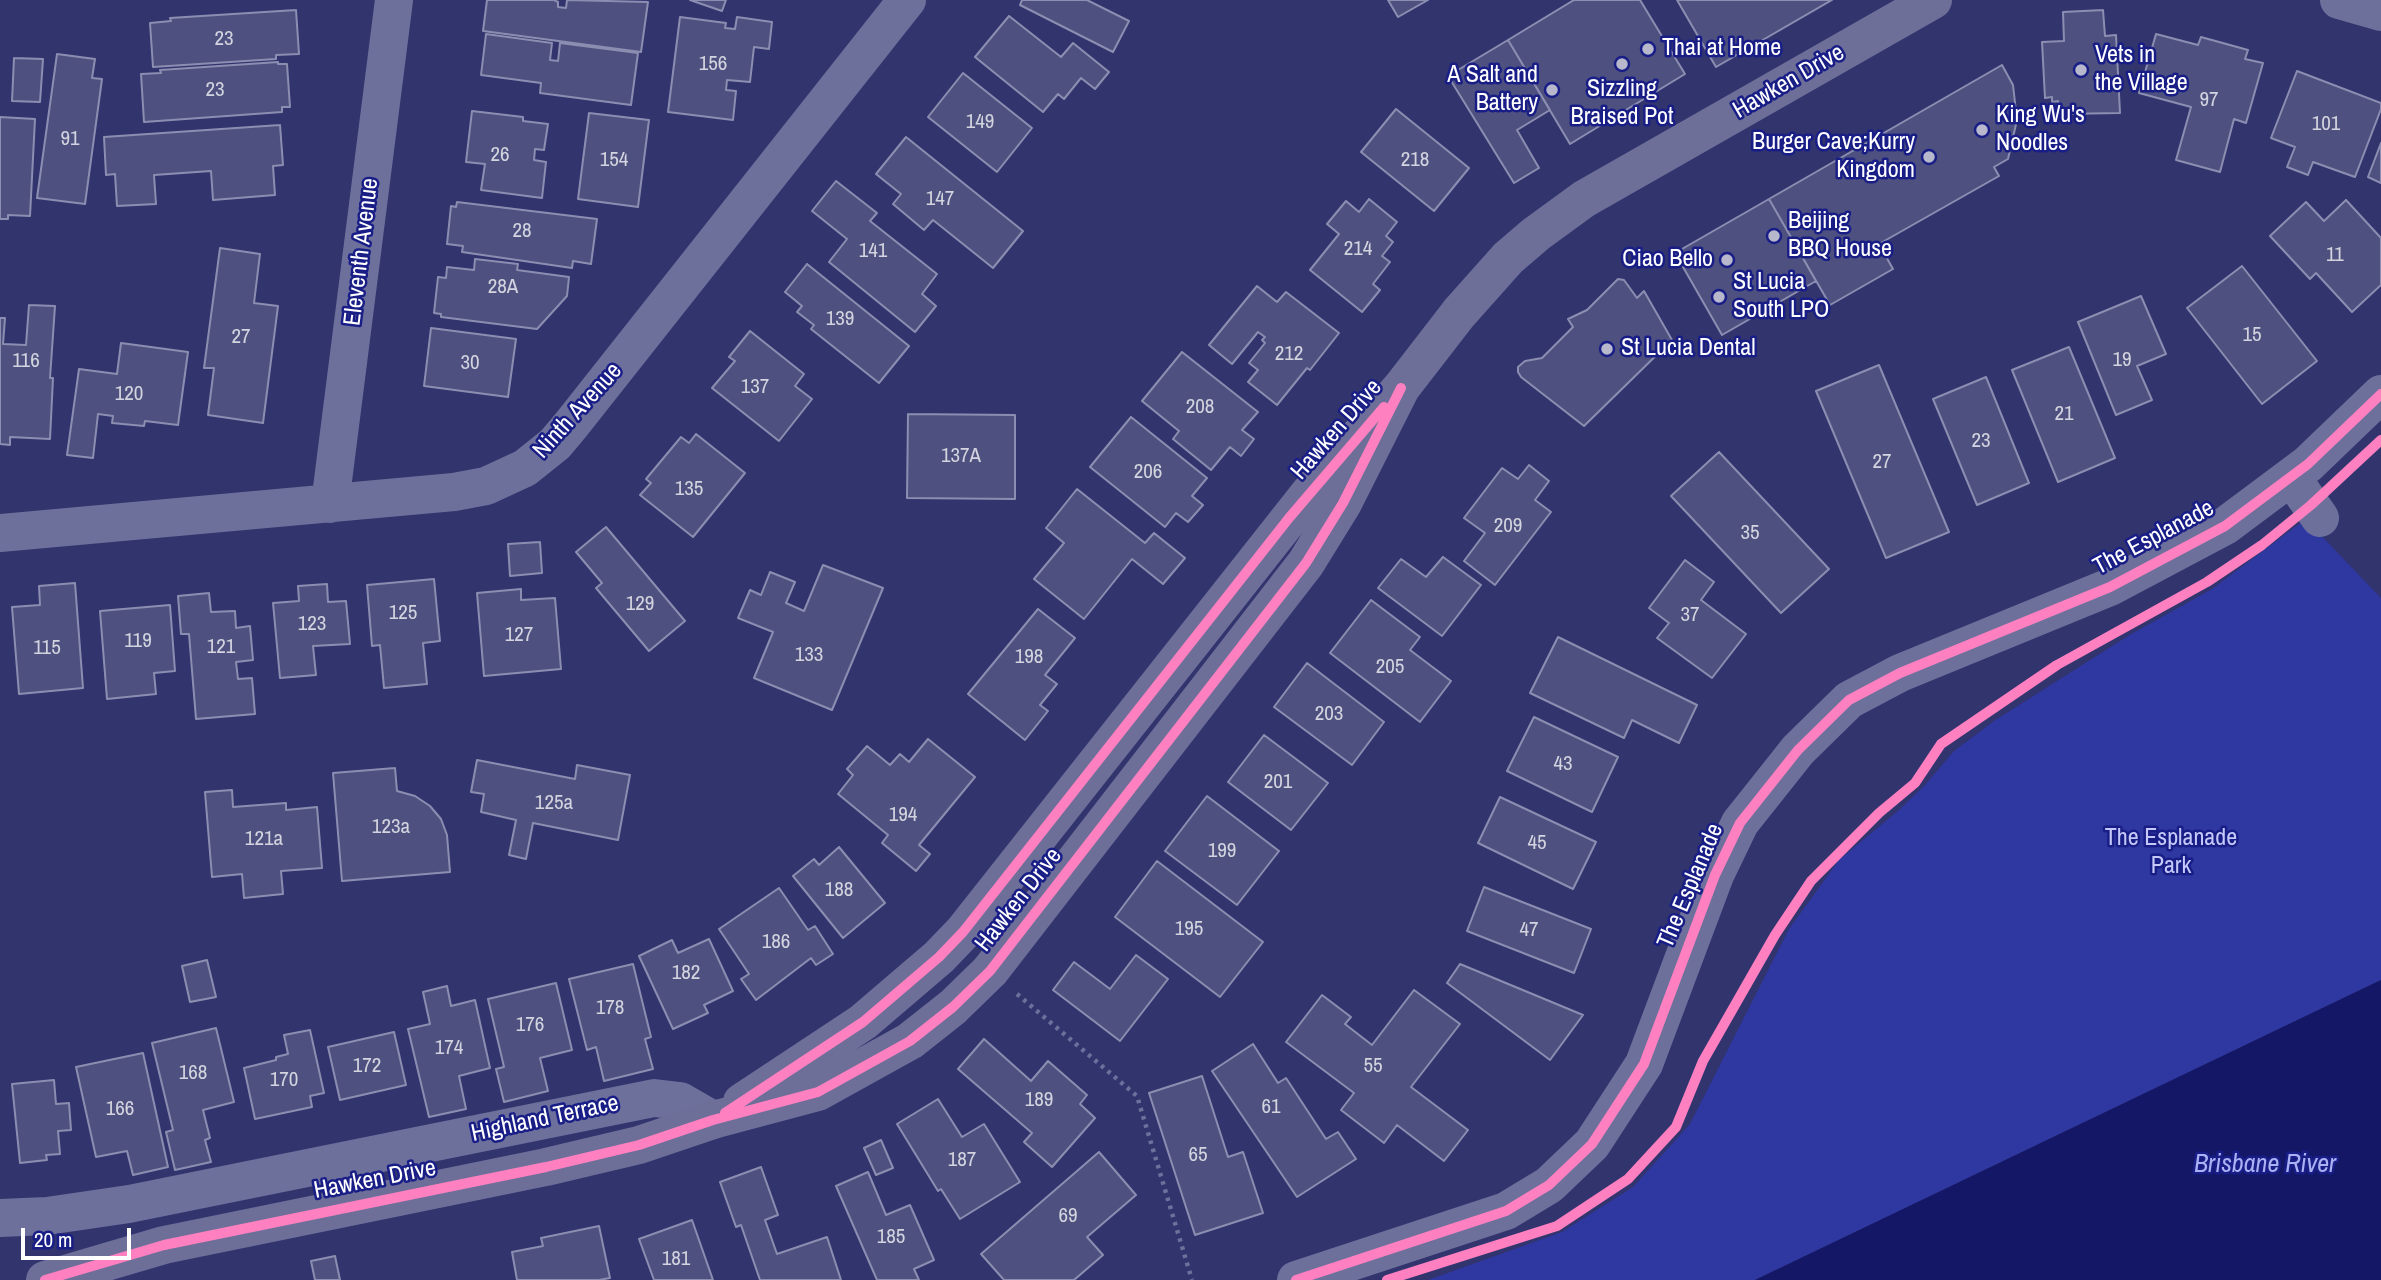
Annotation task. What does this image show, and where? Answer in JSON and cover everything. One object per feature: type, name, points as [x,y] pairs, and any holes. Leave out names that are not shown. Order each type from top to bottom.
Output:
[{"type":"main road","name":"Hawken Drive","points":[[45,1280],[164,1245],[546,1167],[639,1145],[713,1120],[863,1022],[939,957],[963,932],[1308,495],[1401,388],[1497,269],[1536,234],[1622,176],[1933,0]]},
{"type":"street","name":"Eleventh Avenue","points":[[330,504],[394,0]]},
{"type":"street","name":"Ninth Avenue","points":[[0,533],[454,492],[486,486],[525,468],[547,451],[566,431],[907,0]]},
{"type":"street","name":"The Esplanade","points":[[1296,1280],[1506,1212],[1549,1185],[1592,1144],[1644,1064],[1715,875],[1740,823],[1798,750],[1849,700],[1900,673],[2110,587],[2225,526],[2292,478],[2381,394]]},
{"type":"street","points":[[2292,478],[2320,519]]},
{"type":"street","name":"Highland Terrace","points":[[0,1218],[47,1216],[129,1204],[654,1098],[680,1101],[713,1120]]},
{"type":"path","points":[[1008,986],[1137,1096],[1190,1279]]},
{"type":"green space","name":"The Esplanade Park","points":[[2307,518],[2381,598],[2381,980],[1755,1280],[1428,1280],[1562,1232],[1633,1187],[1690,1124],[1789,929],[1839,860],[1899,810],[1954,751],[1994,721],[2128,636],[2212,589]]},
{"type":"water","name":"Brisbane River","points":[[2381,980],[2381,1280],[1755,1280],[2310,1014]]},
{"type":"building","points":[[487,0],[554,0],[558,2],[558,7],[566,8],[567,0],[648,2],[641,52],[483,31]]},
{"type":"building","points":[[690,0],[726,0],[722,11]]},
{"type":"building","points":[[1022,0],[1087,0],[1129,21],[1113,52],[1020,5]]},
{"type":"building","points":[[1388,0],[1428,0],[1398,17]]},
{"type":"building","points":[[1574,0],[1640,0],[1685,74],[1570,144],[1508,40]]},
{"type":"building","points":[[1677,0],[1832,0],[1716,67]]},
{"type":"building","points":[[296,10],[299,54],[276,55],[276,59],[153,67],[150,23],[171,21],[170,18]]},
{"type":"building","name":"Vets in the Village","points":[[2103,10],[2105,36],[2116,35],[2120,113],[2059,114],[2058,101],[2052,102],[2052,97],[2045,98],[2042,42],[2064,41],[2063,12]]},
{"type":"building","points":[[1009,16],[1061,57],[1073,43],[1109,72],[1095,89],[1081,78],[1064,99],[1058,94],[1043,112],[975,57]]},
{"type":"building","points":[[680,17],[726,23],[725,28],[735,29],[737,17],[772,22],[769,49],[754,47],[750,82],[727,80],[726,90],[736,91],[733,120],[668,112]]},
{"type":"building","points":[[486,34],[552,43],[550,60],[558,61],[560,43],[638,53],[631,105],[540,93],[541,83],[481,75]]},
{"type":"building","points":[[2156,34],[2198,45],[2201,37],[2248,50],[2245,59],[2263,63],[2246,123],[2234,119],[2220,172],[2176,160],[2191,107],[2139,93]]},
{"type":"building","points":[[1508,40],[1550,110],[1517,130],[1539,168],[1514,183],[1448,76]]},
{"type":"building","points":[[57,54],[95,59],[92,78],[102,79],[85,204],[37,198]]},
{"type":"building","points":[[14,58],[43,59],[40,102],[12,101]]},
{"type":"building","points":[[278,62],[287,64],[290,107],[282,107],[282,112],[144,122],[141,74],[161,73],[160,70]]},
{"type":"building","points":[[2002,65],[2013,85],[2017,120],[2008,159],[1994,167],[1999,176],[1879,244],[1893,269],[1830,305],[1769,199]]},
{"type":"building","points":[[2297,71],[2381,103],[2355,177],[2313,162],[2308,175],[2287,167],[2295,147],[2271,138]]},
{"type":"building","points":[[963,73],[1032,128],[997,172],[928,117]]},
{"type":"building","points":[[1396,109],[1469,168],[1434,211],[1361,152]]},
{"type":"building","points":[[472,111],[523,117],[523,121],[548,124],[544,150],[535,149],[534,160],[546,162],[542,198],[481,190],[485,164],[466,162]]},
{"type":"building","points":[[589,113],[649,120],[638,207],[578,199]]},
{"type":"building","points":[[0,117],[35,119],[30,216],[8,215],[8,219],[0,219]]},
{"type":"building","points":[[280,125],[283,165],[273,166],[275,195],[213,200],[211,171],[154,175],[156,204],[117,206],[115,174],[106,175],[104,137]]},
{"type":"building","points":[[906,137],[1023,231],[993,268],[933,220],[924,230],[893,204],[901,194],[876,174]]},
{"type":"building","points":[[2381,143],[2381,183],[2368,177]]},
{"type":"building","points":[[836,181],[877,213],[870,221],[937,274],[922,294],[936,306],[915,332],[829,262],[847,239],[812,211]]},
{"type":"building","points":[[1369,199],[1397,222],[1386,236],[1393,242],[1382,256],[1390,262],[1373,284],[1380,290],[1362,312],[1310,270],[1339,234],[1327,224],[1346,201],[1359,212]]},
{"type":"building","points":[[1769,199],[1816,281],[1722,335],[1675,253]]},
{"type":"building","points":[[2346,200],[2381,238],[2381,285],[2352,312],[2316,273],[2310,279],[2270,236],[2306,202],[2324,221]]},
{"type":"building","points":[[457,202],[597,219],[591,264],[573,261],[572,268],[462,252],[463,246],[447,244],[451,206],[456,207]]},
{"type":"building","points":[[220,248],[260,254],[254,303],[278,306],[263,423],[208,415],[214,368],[204,368]]},
{"type":"building","points":[[475,259],[518,264],[517,270],[569,277],[567,296],[537,329],[441,317],[441,314],[434,313],[438,277],[446,278],[447,267],[474,270]]},
{"type":"building","points":[[807,264],[909,346],[879,383],[811,329],[814,325],[797,312],[802,306],[785,292]]},
{"type":"building","points":[[2242,266],[2317,361],[2262,404],[2187,308]]},
{"type":"building","name":"St Lucia Dental","points":[[1618,279],[1624,280],[1637,298],[1644,291],[1672,340],[1584,426],[1521,377],[1518,367],[1525,361],[1542,358],[1573,327],[1568,319],[1587,310]]},
{"type":"building","points":[[1257,286],[1277,302],[1286,292],[1339,333],[1310,370],[1307,368],[1277,405],[1248,382],[1258,370],[1249,363],[1265,343],[1262,340],[1265,337],[1258,332],[1232,364],[1209,345]]},
{"type":"building","points":[[2141,296],[2166,354],[2137,366],[2152,400],[2116,415],[2078,322]]},
{"type":"building","points":[[29,305],[55,306],[50,378],[53,378],[50,439],[10,437],[10,445],[0,444],[0,318],[5,318],[3,344],[26,345]]},
{"type":"building","points":[[431,328],[516,339],[508,397],[424,386]]},
{"type":"building","points":[[750,331],[804,374],[795,386],[812,399],[779,441],[712,388],[735,361],[729,357]]},
{"type":"building","points":[[121,343],[188,352],[178,425],[145,421],[144,426],[112,423],[113,416],[98,414],[93,458],[67,455],[79,369],[117,374]]},
{"type":"building","points":[[2069,347],[2115,458],[2058,482],[2012,370]]},
{"type":"building","points":[[1182,352],[1258,412],[1242,430],[1254,439],[1241,456],[1230,447],[1211,470],[1173,439],[1179,431],[1142,401]]},
{"type":"building","points":[[1879,365],[1949,532],[1886,558],[1816,391]]},
{"type":"building","points":[[1986,377],[2029,483],[1977,505],[1933,399]]},
{"type":"building","points":[[908,414],[1015,415],[1015,499],[907,498]]},
{"type":"building","points":[[1131,417],[1207,478],[1192,496],[1203,505],[1188,522],[1176,513],[1165,527],[1090,467]]},
{"type":"building","points":[[696,434],[745,473],[693,537],[640,495],[651,483],[646,479],[681,437],[689,443]]},
{"type":"building","points":[[1719,452],[1829,569],[1781,613],[1671,496]]},
{"type":"building","points":[[1529,465],[1549,481],[1535,500],[1551,512],[1495,585],[1464,561],[1485,533],[1464,518],[1502,468],[1518,479]]},
{"type":"building","points":[[1077,489],[1145,543],[1154,533],[1185,558],[1163,584],[1132,559],[1084,619],[1034,579],[1064,543],[1046,528]]},
{"type":"building","points":[[606,527],[685,621],[649,651],[596,588],[602,583],[576,552]]},
{"type":"building","points":[[540,542],[542,573],[510,576],[508,544]]},
{"type":"building","points":[[1443,557],[1481,585],[1442,636],[1378,588],[1401,559],[1426,577]]},
{"type":"building","points":[[1685,560],[1714,582],[1701,600],[1746,634],[1712,678],[1657,638],[1669,623],[1649,608]]},
{"type":"building","points":[[823,565],[883,588],[832,710],[754,678],[773,632],[738,618],[750,590],[761,595],[770,572],[795,582],[786,603],[804,611]]},
{"type":"building","points":[[434,579],[440,641],[423,643],[427,684],[384,688],[380,645],[372,646],[367,585]]},
{"type":"building","points":[[75,583],[83,688],[19,694],[12,607],[40,605],[39,586]]},
{"type":"building","points":[[327,584],[328,602],[346,601],[350,644],[313,646],[316,675],[280,678],[273,603],[299,601],[298,586]]},
{"type":"building","points":[[521,589],[521,600],[555,598],[561,669],[484,676],[477,593]]},
{"type":"building","points":[[209,593],[211,612],[235,611],[236,628],[250,626],[253,660],[236,662],[238,679],[252,678],[255,714],[196,719],[189,634],[181,634],[178,596]]},
{"type":"building","points":[[1371,600],[1420,637],[1410,650],[1451,681],[1420,722],[1330,653]]},
{"type":"building","points":[[170,605],[175,671],[154,673],[156,694],[107,699],[100,611]]},
{"type":"building","points":[[1038,609],[1075,638],[1045,675],[1057,684],[1040,705],[1048,711],[1025,740],[968,694]]},
{"type":"building","points":[[1558,637],[1697,705],[1679,743],[1632,720],[1624,738],[1530,693]]},
{"type":"building","points":[[1307,663],[1384,722],[1352,765],[1274,707]]},
{"type":"building","points":[[1534,717],[1618,757],[1592,812],[1507,771]]},
{"type":"building","points":[[1264,735],[1328,783],[1291,830],[1228,782]]},
{"type":"building","points":[[928,739],[975,777],[919,845],[930,854],[916,871],[882,843],[888,835],[838,794],[853,775],[847,769],[867,746],[890,765],[900,754],[909,762]]},
{"type":"building","points":[[477,760],[575,779],[577,765],[630,775],[618,840],[533,823],[526,859],[509,855],[516,820],[481,812],[484,794],[471,792]]},
{"type":"building","points":[[395,768],[397,791],[415,796],[430,806],[441,819],[447,835],[450,872],[342,881],[333,773]]},
{"type":"building","points":[[232,790],[233,807],[286,803],[286,810],[317,807],[322,868],[281,871],[283,894],[244,898],[242,874],[212,877],[205,792]]},
{"type":"building","points":[[1207,796],[1279,851],[1237,905],[1165,851]]},
{"type":"building","points":[[1500,797],[1596,842],[1573,889],[1478,843]]},
{"type":"building","points":[[839,847],[885,903],[843,938],[793,876],[814,859],[819,865]]},
{"type":"building","points":[[1157,861],[1263,942],[1220,997],[1115,917]]},
{"type":"building","points":[[1484,887],[1591,929],[1574,973],[1467,931]]},
{"type":"building","points":[[779,888],[808,930],[815,926],[833,954],[816,965],[811,958],[756,1000],[741,979],[749,974],[719,929]]},
{"type":"building","points":[[709,939],[733,991],[704,1005],[708,1013],[673,1029],[639,956],[672,940],[678,953]]},
{"type":"building","points":[[1136,955],[1168,979],[1120,1041],[1053,990],[1074,962],[1110,989]]},
{"type":"building","points":[[207,960],[216,997],[190,1002],[182,966]]},
{"type":"building","points":[[633,964],[651,1037],[645,1039],[653,1069],[604,1081],[596,1047],[587,1050],[569,979]]},
{"type":"building","points":[[1460,964],[1583,1015],[1550,1060],[1447,983]]},
{"type":"building","points":[[556,983],[572,1050],[540,1058],[548,1091],[504,1102],[496,1069],[504,1067],[488,999]]},
{"type":"building","points":[[447,986],[451,1006],[475,1000],[490,1068],[459,1076],[466,1109],[429,1117],[408,1029],[430,1024],[423,992]]},
{"type":"building","points":[[1414,990],[1460,1024],[1411,1087],[1468,1130],[1444,1161],[1397,1125],[1384,1143],[1341,1110],[1354,1093],[1286,1042],[1322,995],[1351,1017],[1345,1024],[1372,1045]]},
{"type":"building","points":[[216,1028],[234,1102],[203,1110],[210,1138],[205,1140],[211,1162],[175,1170],[166,1132],[173,1130],[152,1043]]},
{"type":"building","points":[[310,1030],[324,1093],[310,1096],[312,1107],[255,1119],[244,1068],[288,1054],[284,1035]]},
{"type":"building","points":[[394,1032],[406,1085],[340,1100],[328,1047]]},
{"type":"building","points":[[984,1039],[1031,1081],[1048,1061],[1087,1095],[1080,1104],[1095,1118],[1052,1167],[1024,1142],[1032,1133],[958,1069]]},
{"type":"building","points":[[1253,1044],[1278,1083],[1286,1078],[1326,1139],[1338,1132],[1356,1159],[1297,1197],[1212,1071]]},
{"type":"building","points":[[143,1053],[168,1167],[133,1175],[127,1151],[96,1157],[76,1067]]},
{"type":"building","points":[[1202,1076],[1228,1157],[1243,1152],[1263,1213],[1195,1235],[1149,1093]]},
{"type":"building","points":[[54,1080],[56,1104],[69,1103],[71,1130],[58,1131],[60,1154],[46,1155],[47,1160],[20,1163],[12,1084]]},
{"type":"building","points":[[938,1099],[962,1137],[984,1124],[1020,1182],[960,1219],[941,1189],[938,1191],[897,1124]]},
{"type":"building","points":[[881,1140],[893,1168],[876,1175],[864,1148]]},
{"type":"building","points":[[1099,1152],[1136,1195],[1087,1237],[1103,1255],[1074,1280],[1004,1280],[981,1254]]},
{"type":"building","points":[[761,1167],[778,1215],[765,1220],[777,1254],[827,1237],[841,1280],[760,1280],[741,1225],[736,1227],[720,1182]]},
{"type":"building","points":[[868,1172],[886,1215],[910,1205],[934,1260],[914,1269],[919,1280],[877,1280],[836,1186]]},
{"type":"building","points":[[692,1220],[713,1280],[654,1280],[639,1239]]},
{"type":"building","points":[[599,1226],[610,1278],[517,1280],[512,1252],[543,1246],[541,1238]]},
{"type":"building","points":[[335,1256],[340,1280],[315,1280],[311,1261]]},
{"type":"cycle path","points":[[45,1280],[164,1245],[546,1167],[639,1145],[713,1120],[818,1092],[910,1041],[953,1007],[990,971],[1306,563],[1343,503],[1401,388]]},
{"type":"cycle path","points":[[1296,1280],[1506,1211],[1549,1185],[1592,1144],[1644,1064],[1715,875],[1740,823],[1798,750],[1849,700],[1900,673],[2110,587],[2225,526],[2308,464],[2381,394]]},
{"type":"cycle path","points":[[725,1113],[863,1022],[939,957],[963,932],[1289,518],[1384,407]]},
{"type":"cycle path","points":[[1387,1280],[1557,1226],[1628,1179],[1676,1127],[1703,1061],[1775,935],[1811,881],[1879,813],[1915,783],[1941,744],[2057,665],[2207,582],[2262,545],[2311,505],[2381,440]]},
{"type":"place","name":"Thai at Home","points":[[1648,49]]},
{"type":"place","name":"Sizzling Braised Pot","points":[[1622,64]]},
{"type":"place","name":"Vets in the Village","points":[[2081,70]]},
{"type":"place","name":"A Salt and Battery","points":[[1552,90]]},
{"type":"place","name":"King Wu's Noodles","points":[[1982,130]]},
{"type":"place","name":"Burger Cave;Kurry Kingdom","points":[[1929,157]]},
{"type":"place","name":"Beijing BBQ House","points":[[1774,236]]},
{"type":"place","name":"Ciao Bello","points":[[1727,260]]},
{"type":"place","name":"St Lucia South LPO","points":[[1719,297]]},
{"type":"place","name":"St Lucia Dental","points":[[1607,349]]}]
